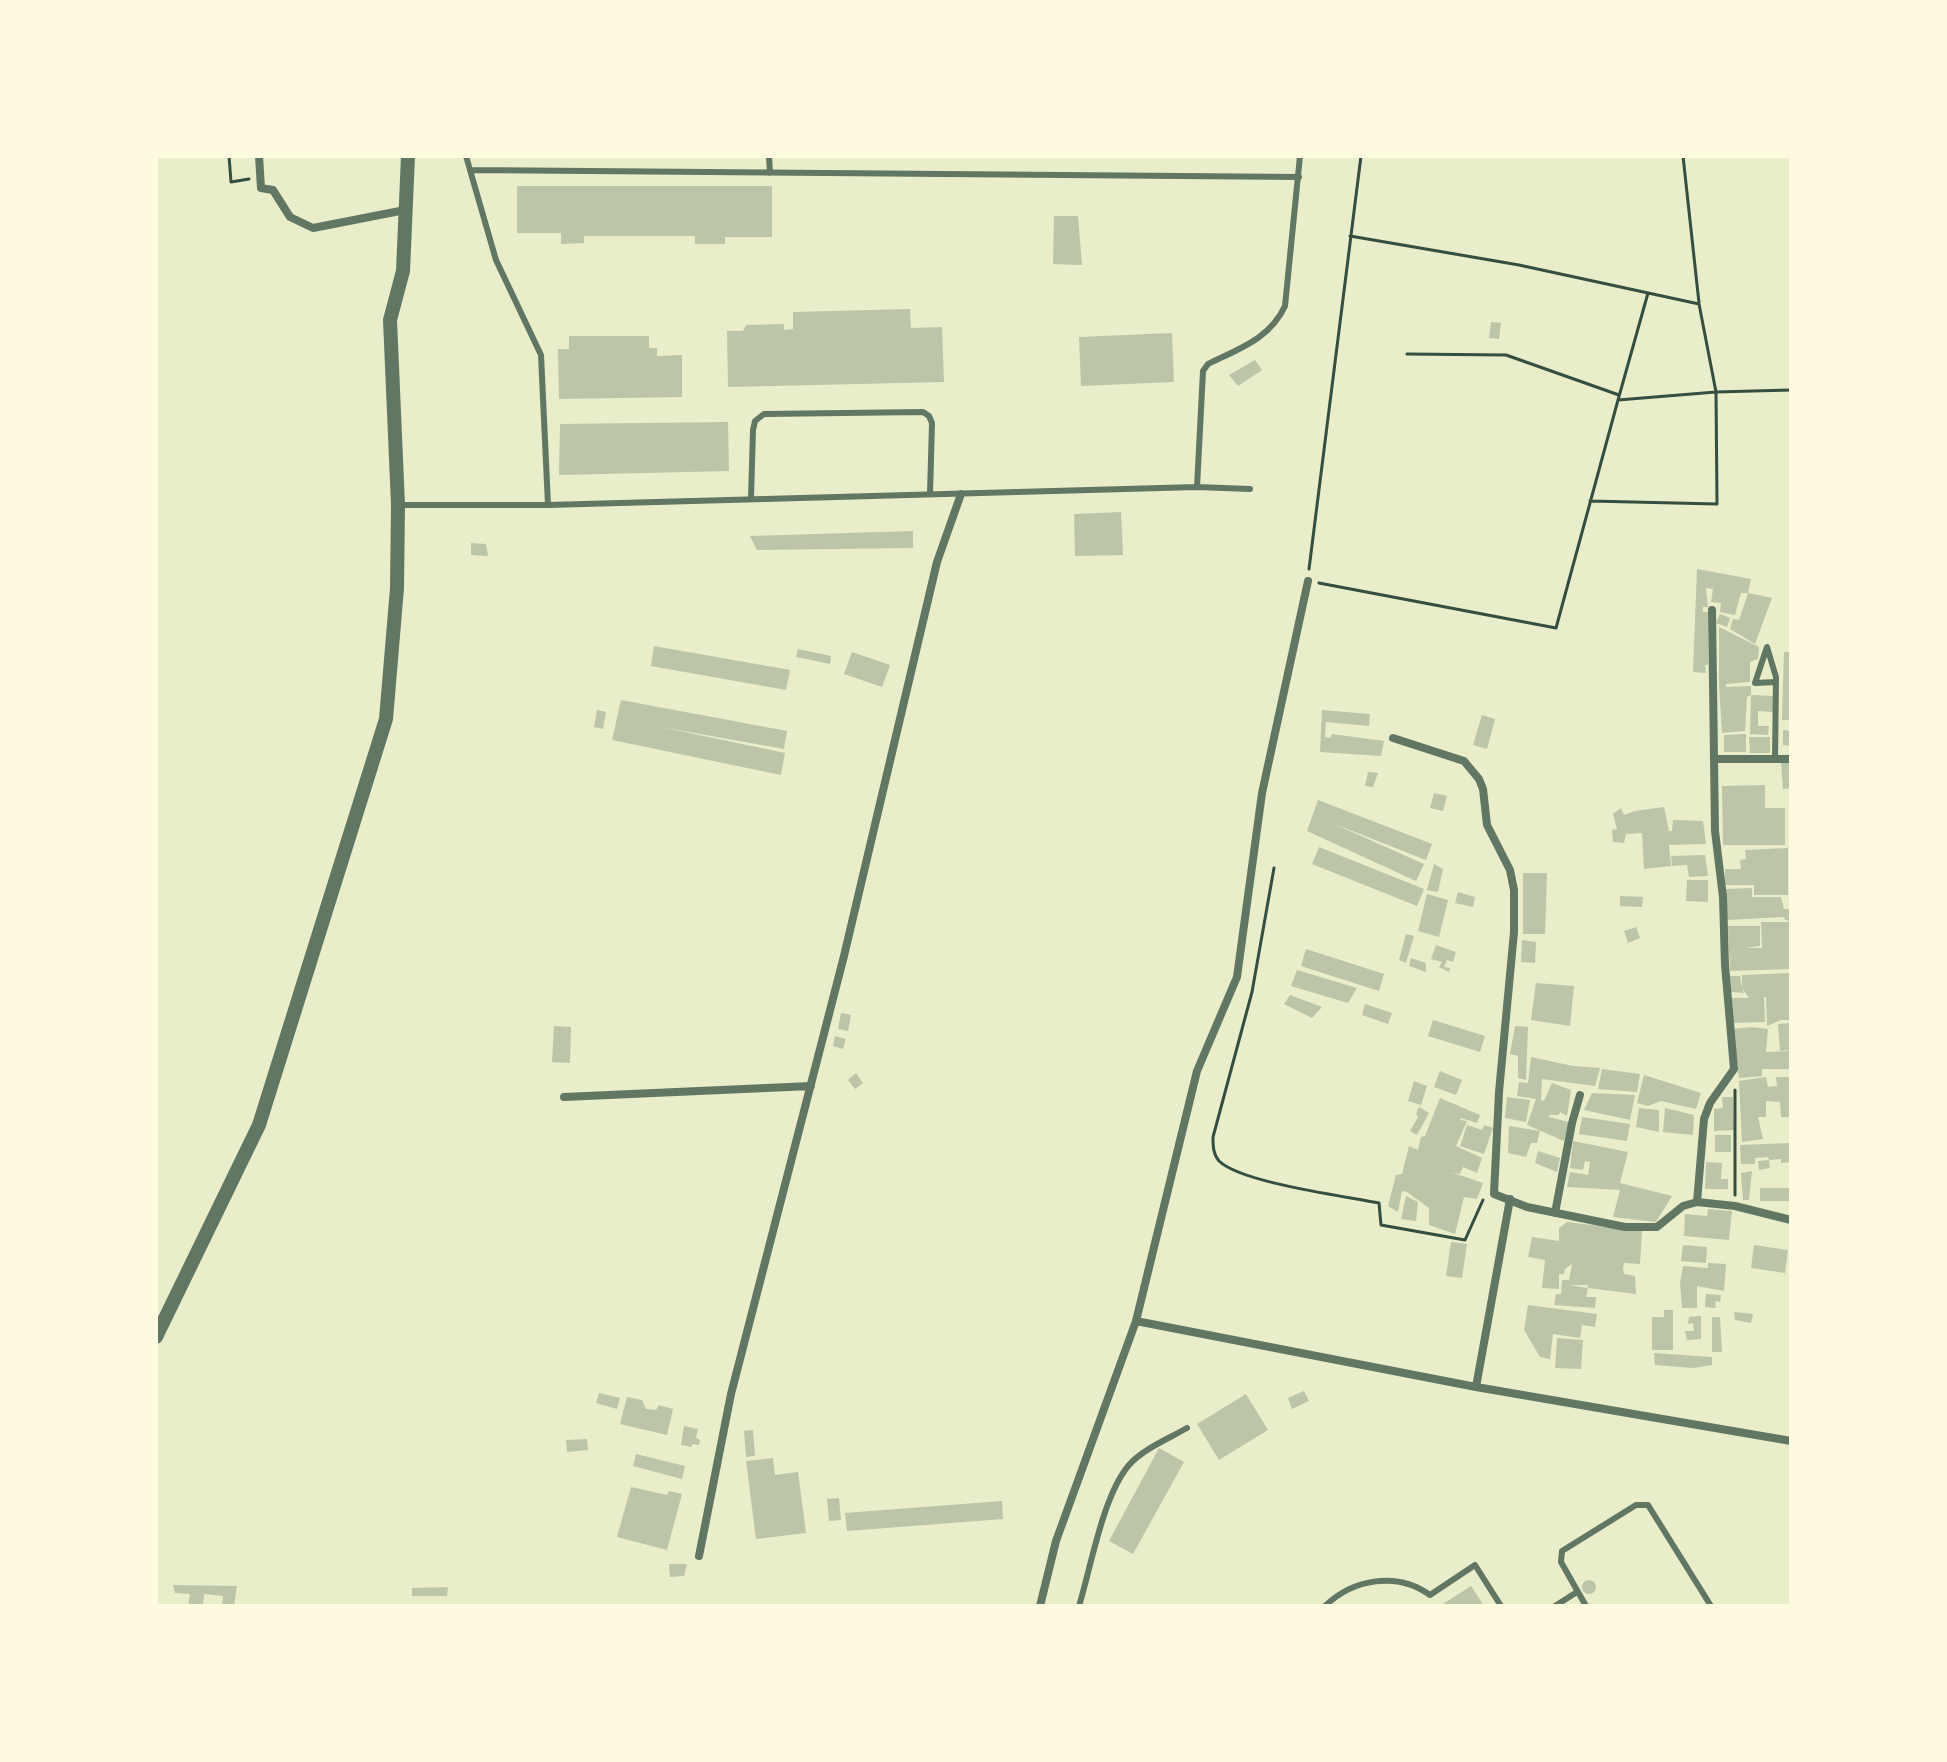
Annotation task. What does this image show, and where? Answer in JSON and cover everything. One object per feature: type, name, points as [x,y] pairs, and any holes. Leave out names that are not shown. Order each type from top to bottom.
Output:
[{"type":"street","points":[[259,156],[261,188],[273,190],[290,217],[313,228],[405,210]]},
{"type":"street","points":[[156,1337],[259,1125],[386,719],[397,588],[398,505],[390,320],[403,271],[408,156]]},
{"type":"street","points":[[699,1556],[731,1394],[811,1086],[937,562],[961,494]]},
{"type":"street","points":[[1040,1606],[1056,1541],[1136,1321],[1197,1071],[1237,977],[1262,793],[1308,581]]},
{"type":"street","points":[[1697,1202],[1704,1119],[1710,1103],[1734,1069],[1723,897],[1715,831],[1712,610]]},
{"type":"street","points":[[1393,738],[1464,761],[1472,769],[1483,789],[1487,825],[1510,870],[1514,890],[1514,932],[1499,1092],[1494,1194],[1527,1207],[1625,1227],[1657,1227],[1683,1206],[1697,1202],[1735,1206],[1791,1220]]},
{"type":"street","points":[[1715,759],[1791,759]]},
{"type":"street","points":[[564,1097],[811,1086]]},
{"type":"street","points":[[1555,1213],[1580,1095]]},
{"type":"street","points":[[1476,1387],[1510,1199]]},
{"type":"street","points":[[1136,1321],[1476,1387],[1791,1441]]},
{"type":"lane","points":[[466,156],[496,260],[541,355],[548,505]]},
{"type":"lane","points":[[769,156],[770,173]]},
{"type":"lane","points":[[1197,487],[1203,371],[1208,364],[1265,336],[1278,321],[1285,306],[1300,156]]},
{"type":"lane","points":[[470,170],[1299,177]]},
{"type":"lane","points":[[751,498],[753,430],[755,421],[764,414],[923,412],[932,423],[930,494]]},
{"type":"lane","points":[[398,505],[548,505],[1197,487],[1250,489]]},
{"type":"lane","points":[[1775,760],[1776,682],[1776,677],[1767,647],[1755,683],[1776,682]]},
{"type":"lane","points":[[1079,1606],[1110,1500],[1122,1475],[1137,1457],[1187,1428]]},
{"type":"lane","points":[[1586,1606],[1559,1556],[1562,1551],[1643,1503],[1648,1505],[1711,1606]]},
{"type":"lane","points":[[1325,1606],[1348,1588],[1378,1580],[1409,1584],[1430,1595],[1475,1565],[1501,1606]]},
{"type":"lane","points":[[1555,1606],[1577,1592]]},
{"type":"path","points":[[229,156],[231,182],[260,176]]},
{"type":"path","points":[[1361,156],[1308,581],[1556,628],[1648,293]]},
{"type":"path","points":[[1590,501],[1717,504],[1716,392],[1699,304],[1683,156]]},
{"type":"path","points":[[1350,236],[1519,265],[1699,304]]},
{"type":"path","points":[[1407,354],[1506,355],[1619,395]]},
{"type":"path","points":[[1618,400],[1791,390]]},
{"type":"path","points":[[1274,868],[1252,992],[1213,1137],[1212,1148],[1219,1161],[1248,1176],[1379,1203],[1381,1225],[1465,1240],[1487,1190],[1495,1186]]},
{"type":"path","points":[[1734,1069],[1735,1206]]},
{"type":"building","points":[[517,186],[772,186],[772,237],[725,237],[725,244],[695,244],[695,236],[584,236],[584,243],[561,244],[561,233],[517,233]]},
{"type":"building","points":[[1054,216],[1078,216],[1082,265],[1053,264]]},
{"type":"building","points":[[910,309],[911,328],[942,327],[944,382],[728,387],[727,331],[743,331],[746,325],[784,324],[784,330],[793,329],[793,312]]},
{"type":"building","points":[[1491,322],[1501,323],[1499,339],[1489,338]]},
{"type":"building","points":[[1172,333],[1174,382],[1081,386],[1079,337]]},
{"type":"building","points":[[569,336],[649,336],[649,348],[657,348],[657,356],[682,355],[682,397],[559,399],[558,349],[569,349]]},
{"type":"building","points":[[1255,360],[1262,370],[1238,386],[1229,375]]},
{"type":"building","points":[[728,422],[729,471],[559,475],[560,424]]},
{"type":"building","points":[[1121,512],[1123,555],[1075,556],[1074,514]]},
{"type":"building","points":[[913,531],[913,548],[757,550],[750,536]]},
{"type":"building","points":[[471,543],[486,544],[488,556],[471,555]]},
{"type":"building","points":[[1697,569],[1751,579],[1748,593],[1741,593],[1735,615],[1720,612],[1721,603],[1711,602],[1713,589],[1706,588],[1708,607],[1703,607],[1703,612],[1708,612],[1706,673],[1693,672]]},
{"type":"building","points":[[1748,593],[1772,598],[1755,644],[1730,629],[1733,619],[1739,620]]},
{"type":"building","points":[[1720,614],[1730,618],[1727,627],[1716,623]]},
{"type":"building","points":[[1719,627],[1759,647],[1758,659],[1750,662],[1750,682],[1726,684],[1726,687],[1751,686],[1751,695],[1747,697],[1745,731],[1722,733]]},
{"type":"building","points":[[654,646],[790,670],[786,690],[651,666]]},
{"type":"building","points":[[798,649],[831,656],[830,664],[796,657]]},
{"type":"building","points":[[852,652],[890,665],[882,687],[844,674]]},
{"type":"building","points":[[1784,652],[1791,652],[1791,720],[1782,720]]},
{"type":"building","points":[[1751,695],[1774,696],[1774,712],[1758,711],[1758,726],[1769,726],[1768,735],[1750,734]]},
{"type":"building","points":[[621,700],[787,731],[784,749],[661,727],[785,753],[781,775],[612,740]]},
{"type":"building","points":[[597,710],[606,712],[603,729],[594,727]]},
{"type":"building","points":[[1322,710],[1370,714],[1369,726],[1326,722],[1325,737],[1330,738],[1332,734],[1384,741],[1381,756],[1320,752]]},
{"type":"building","points":[[1482,715],[1495,719],[1487,749],[1473,745]]},
{"type":"building","points":[[1783,730],[1791,731],[1791,746],[1783,745]]},
{"type":"building","points":[[1746,734],[1746,752],[1724,752],[1724,735]]},
{"type":"building","points":[[1749,737],[1770,737],[1770,753],[1750,753]]},
{"type":"building","points":[[1791,761],[1791,788],[1783,789],[1781,762]]},
{"type":"building","points":[[1368,772],[1378,773],[1373,787],[1365,786]]},
{"type":"building","points":[[1765,785],[1765,808],[1785,808],[1785,845],[1723,845],[1722,786]]},
{"type":"building","points":[[1434,793],[1447,796],[1443,811],[1430,808]]},
{"type":"building","points":[[1318,800],[1432,844],[1426,860],[1332,823],[1424,864],[1416,881],[1307,831]]},
{"type":"building","points":[[1664,807],[1669,831],[1672,831],[1673,820],[1703,821],[1706,844],[1669,845],[1671,866],[1644,869],[1642,833],[1626,834],[1624,843],[1613,842],[1612,830],[1617,829],[1613,814],[1621,808],[1624,815]]},
{"type":"building","points":[[1319,847],[1424,889],[1417,906],[1312,864]]},
{"type":"building","points":[[1788,848],[1788,895],[1754,895],[1754,885],[1725,885],[1725,869],[1741,869],[1740,860],[1746,859],[1745,850]]},
{"type":"building","points":[[1705,855],[1708,876],[1689,877],[1687,865],[1672,866],[1671,856]]},
{"type":"building","points":[[1434,864],[1443,869],[1438,892],[1427,890]]},
{"type":"building","points":[[1523,873],[1547,873],[1545,934],[1523,934]]},
{"type":"building","points":[[1687,880],[1708,880],[1708,902],[1686,901]]},
{"type":"building","points":[[1752,888],[1752,897],[1781,897],[1784,909],[1791,909],[1791,921],[1784,917],[1726,920],[1726,889]]},
{"type":"building","points":[[1458,892],[1475,897],[1473,907],[1455,903]]},
{"type":"building","points":[[1427,894],[1448,900],[1439,937],[1418,931]]},
{"type":"building","points":[[1620,896],[1643,897],[1642,907],[1620,906]]},
{"type":"building","points":[[1761,922],[1791,922],[1791,969],[1730,971],[1728,926],[1760,926],[1760,946],[1745,948],[1762,948]]},
{"type":"building","points":[[1636,927],[1640,938],[1628,943],[1624,931]]},
{"type":"building","points":[[1406,934],[1414,936],[1406,963],[1399,960]]},
{"type":"building","points":[[1522,940],[1536,942],[1535,963],[1521,962]]},
{"type":"building","points":[[1436,945],[1456,952],[1453,962],[1447,960],[1444,967],[1450,968],[1449,972],[1439,967],[1442,962],[1431,959]]},
{"type":"building","points":[[1306,949],[1384,974],[1379,991],[1301,966]]},
{"type":"building","points":[[1411,958],[1426,963],[1426,972],[1409,966]]},
{"type":"building","points":[[1297,970],[1357,988],[1348,1003],[1291,986]]},
{"type":"building","points":[[1791,973],[1791,1020],[1781,1020],[1767,1026],[1764,997],[1765,1022],[1730,1023],[1728,998],[1749,998],[1742,988],[1742,975]]},
{"type":"building","points":[[1730,976],[1740,976],[1744,993],[1731,992]]},
{"type":"building","points":[[1536,983],[1574,986],[1570,1026],[1531,1020]]},
{"type":"building","points":[[1290,995],[1322,1007],[1312,1018],[1284,1004]]},
{"type":"building","points":[[1365,1004],[1392,1013],[1388,1024],[1362,1015]]},
{"type":"building","points":[[841,1013],[851,1015],[848,1031],[838,1029]]},
{"type":"building","points":[[1433,1020],[1485,1036],[1480,1052],[1428,1036]]},
{"type":"building","points":[[1791,1023],[1791,1050],[1780,1051],[1778,1024]]},
{"type":"building","points":[[554,1026],[571,1027],[570,1063],[552,1062]]},
{"type":"building","points":[[1515,1026],[1528,1027],[1526,1080],[1518,1078],[1518,1056],[1510,1054]]},
{"type":"building","points":[[1733,1029],[1768,1029],[1766,1052],[1791,1051],[1791,1069],[1762,1069],[1762,1076],[1739,1078]]},
{"type":"building","points":[[835,1036],[846,1039],[843,1049],[833,1046]]},
{"type":"building","points":[[1531,1057],[1600,1068],[1595,1086],[1542,1079],[1541,1100],[1544,1101],[1552,1083],[1571,1090],[1567,1116],[1560,1112],[1559,1115],[1549,1115],[1569,1122],[1564,1141],[1527,1125],[1536,1099],[1517,1096],[1519,1082],[1528,1083]]},
{"type":"building","points":[[1602,1069],[1640,1074],[1637,1092],[1598,1089]]},
{"type":"building","points":[[1440,1071],[1462,1080],[1456,1095],[1434,1087]]},
{"type":"building","points":[[856,1073],[863,1083],[855,1089],[848,1080]]},
{"type":"building","points":[[1644,1075],[1701,1093],[1696,1109],[1661,1101],[1648,1106],[1637,1103]]},
{"type":"building","points":[[1766,1077],[1768,1087],[1777,1086],[1776,1077],[1791,1077],[1791,1117],[1781,1117],[1780,1102],[1766,1101],[1766,1117],[1758,1117],[1763,1139],[1742,1142],[1739,1081]]},
{"type":"building","points":[[1414,1081],[1427,1086],[1421,1105],[1408,1101]]},
{"type":"building","points":[[1592,1093],[1635,1095],[1630,1120],[1584,1110]]},
{"type":"building","points":[[1507,1097],[1530,1100],[1526,1122],[1505,1118]]},
{"type":"building","points":[[1722,1097],[1733,1097],[1734,1130],[1714,1131],[1714,1109],[1723,1108]]},
{"type":"building","points":[[1440,1098],[1480,1115],[1477,1123],[1461,1118],[1460,1120],[1467,1121],[1456,1146],[1482,1158],[1477,1173],[1463,1167],[1460,1174],[1451,1172],[1483,1183],[1477,1199],[1464,1197],[1455,1234],[1429,1225],[1429,1208],[1407,1192],[1402,1191],[1398,1212],[1388,1206],[1396,1175],[1402,1174],[1409,1146],[1418,1150]]},
{"type":"building","points":[[1419,1107],[1429,1113],[1417,1135],[1410,1131],[1418,1117]]},
{"type":"building","points":[[1639,1108],[1659,1110],[1659,1132],[1636,1127]]},
{"type":"building","points":[[1665,1108],[1694,1115],[1693,1135],[1663,1132]]},
{"type":"building","points":[[1582,1117],[1630,1124],[1627,1141],[1579,1134]]},
{"type":"building","points":[[1467,1125],[1482,1130],[1484,1125],[1493,1128],[1484,1154],[1460,1146]]},
{"type":"building","points":[[1509,1126],[1540,1131],[1537,1143],[1531,1143],[1526,1157],[1508,1153]]},
{"type":"building","points":[[1715,1135],[1731,1135],[1731,1152],[1715,1152]]},
{"type":"building","points":[[1573,1141],[1628,1152],[1620,1183],[1672,1196],[1656,1222],[1613,1217],[1620,1190],[1567,1187],[1570,1172],[1588,1175],[1590,1162],[1585,1161],[1583,1170],[1570,1168]]},
{"type":"building","points":[[1791,1143],[1791,1162],[1781,1163],[1781,1159],[1769,1160],[1768,1157],[1755,1158],[1755,1164],[1741,1164],[1740,1145]]},
{"type":"building","points":[[1538,1151],[1560,1158],[1557,1172],[1535,1163]]},
{"type":"building","points":[[1769,1160],[1770,1168],[1759,1170],[1758,1161]]},
{"type":"building","points":[[1706,1162],[1722,1163],[1721,1179],[1728,1179],[1728,1189],[1705,1189]]},
{"type":"building","points":[[1752,1171],[1749,1200],[1743,1200],[1741,1173]]},
{"type":"building","points":[[1760,1188],[1791,1188],[1791,1201],[1760,1201]]},
{"type":"building","points":[[1406,1196],[1418,1202],[1416,1221],[1401,1219]]},
{"type":"building","points":[[1708,1209],[1732,1211],[1729,1240],[1684,1236],[1685,1214],[1707,1216]]},
{"type":"building","points":[[1567,1222],[1642,1231],[1640,1264],[1624,1263],[1623,1269],[1624,1274],[1635,1276],[1636,1294],[1588,1288],[1586,1297],[1596,1297],[1595,1308],[1554,1305],[1556,1294],[1561,1294],[1562,1280],[1569,1280],[1572,1264],[1564,1274],[1559,1274],[1559,1289],[1542,1288],[1545,1260],[1528,1257],[1532,1237],[1559,1241],[1559,1228]]},
{"type":"building","points":[[1451,1242],[1467,1244],[1462,1278],[1446,1276]]},
{"type":"building","points":[[1683,1245],[1707,1247],[1706,1263],[1681,1261]]},
{"type":"building","points":[[1754,1245],[1788,1250],[1785,1273],[1751,1268]]},
{"type":"building","points":[[1708,1263],[1726,1264],[1724,1291],[1697,1286],[1697,1308],[1682,1308],[1680,1283],[1683,1266],[1708,1268]]},
{"type":"building","points":[[1706,1294],[1721,1295],[1720,1302],[1715,1301],[1716,1308],[1705,1307]]},
{"type":"building","points":[[1528,1305],[1597,1314],[1595,1327],[1582,1325],[1580,1338],[1553,1334],[1550,1359],[1540,1357],[1524,1330]]},
{"type":"building","points":[[1664,1310],[1673,1310],[1673,1350],[1652,1350],[1652,1317],[1664,1317]]},
{"type":"building","points":[[1734,1312],[1753,1314],[1751,1323],[1735,1320]]},
{"type":"building","points":[[1701,1316],[1701,1339],[1687,1340],[1685,1331],[1694,1331],[1693,1323],[1688,1324],[1689,1317]]},
{"type":"building","points":[[1712,1317],[1720,1317],[1722,1352],[1712,1352]]},
{"type":"building","points":[[1557,1338],[1583,1340],[1581,1369],[1555,1368]]},
{"type":"building","points":[[1654,1353],[1712,1357],[1712,1365],[1693,1368],[1655,1365]]},
{"type":"building","points":[[1304,1391],[1309,1401],[1292,1409],[1288,1398]]},
{"type":"building","points":[[599,1393],[620,1398],[617,1409],[596,1403]]},
{"type":"building","points":[[1246,1394],[1268,1430],[1219,1460],[1197,1424]]},
{"type":"building","points":[[627,1397],[642,1400],[646,1409],[656,1410],[659,1405],[673,1409],[667,1435],[620,1424]]},
{"type":"building","points":[[684,1426],[698,1429],[696,1438],[700,1440],[699,1445],[681,1445]]},
{"type":"building","points":[[753,1430],[755,1456],[746,1457],[744,1431]]},
{"type":"building","points":[[587,1439],[588,1450],[567,1452],[566,1440]]},
{"type":"building","points":[[1159,1448],[1184,1462],[1133,1554],[1109,1541]]},
{"type":"building","points":[[636,1454],[685,1466],[682,1479],[633,1466]]},
{"type":"building","points":[[773,1458],[775,1475],[798,1472],[806,1533],[756,1539],[746,1461]]},
{"type":"building","points":[[631,1487],[667,1495],[669,1491],[682,1494],[667,1550],[617,1537]]},
{"type":"building","points":[[839,1498],[841,1520],[829,1521],[827,1499]]},
{"type":"building","points":[[1002,1501],[1003,1519],[847,1531],[845,1513]]},
{"type":"building","points":[[669,1564],[687,1564],[684,1576],[670,1577]]},
{"type":"building","points":[[1589,1580],[1596,1587],[1589,1594],[1582,1587]]},
{"type":"building","points":[[173,1585],[237,1586],[234,1606],[222,1606],[223,1596],[204,1594],[203,1606],[188,1606],[190,1594],[175,1593]]},
{"type":"building","points":[[1471,1586],[1484,1606],[1440,1606]]},
{"type":"building","points":[[448,1587],[447,1596],[412,1596],[412,1588]]}]
